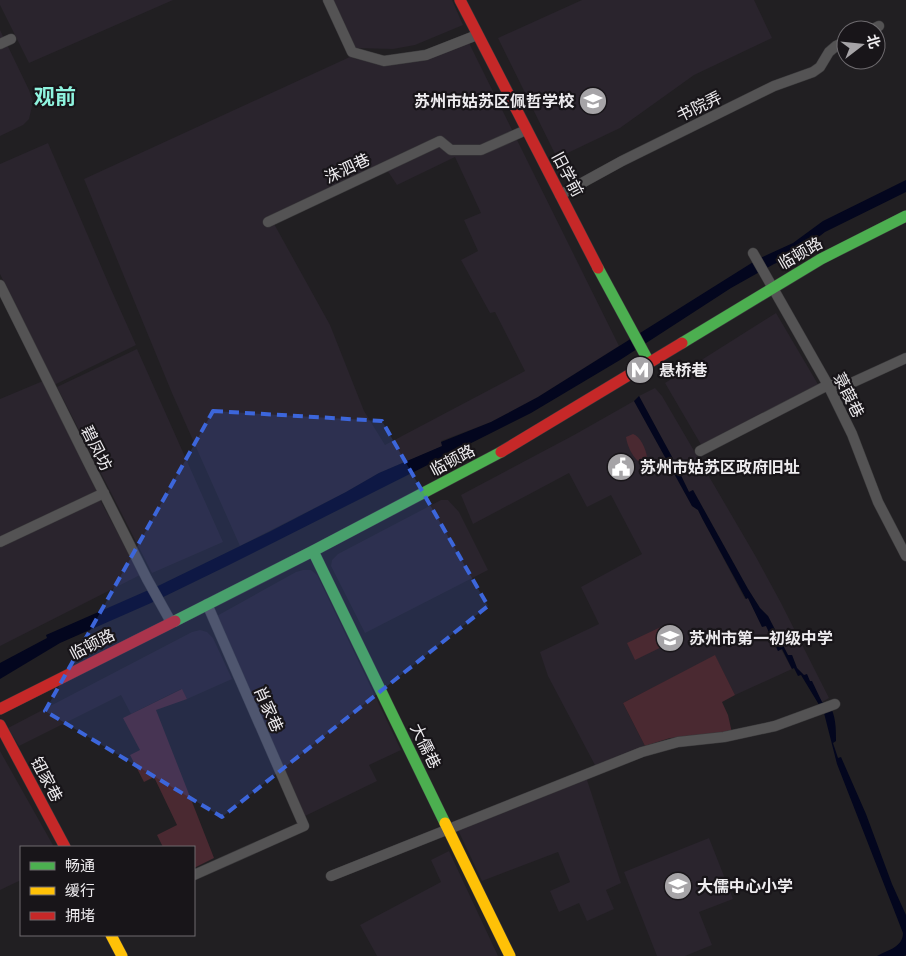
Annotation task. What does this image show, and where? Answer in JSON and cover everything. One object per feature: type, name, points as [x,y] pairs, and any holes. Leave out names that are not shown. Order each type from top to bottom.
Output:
[{"type":"main road","name":"旧学前","points":[[460,0],[526,130],[649,362]]},
{"type":"main road","name":"临顿路","points":[[0,709],[313,551],[520,442],[773,287],[821,259],[906,216]]},
{"type":"main road","name":"大儒巷","points":[[313,551],[510,956]]},
{"type":"main road","name":"钮家巷","points":[[0,725],[64,846]]},
{"type":"main road","points":[[112,936],[122,956]]},
{"type":"street","points":[[328,0],[352,52],[384,61],[426,55],[477,35]]},
{"type":"street","points":[[0,44],[11,39]]},
{"type":"street","name":"书院弄","points":[[560,195],[622,160],[774,86],[813,72],[820,67],[829,52],[836,46]]},
{"type":"street","name":"洙泗巷","points":[[268,222],[440,141],[451,150],[480,150],[526,130]]},
{"type":"street","name":"菉葭巷","points":[[754,256],[828,384],[852,434],[878,502],[906,556]]},
{"type":"street","name":"碧凤坊","points":[[0,285],[151,586],[171,622]]},
{"type":"street","points":[[700,451],[828,384],[847,385],[906,358]]},
{"type":"street","points":[[0,542],[104,493]]},
{"type":"street","name":"肖家巷","points":[[195,874],[210,866],[304,826],[207,604]]},
{"type":"street","points":[[331,876],[655,748],[678,742],[734,736],[775,726],[833,705]]},
{"type":"highlighted area","points":[[213,411],[382,421],[488,606],[222,817],[45,711]]},
{"type":"shaded area","points":[[0,0],[173,0],[29,63],[0,5]]},
{"type":"shaded area","points":[[333,0],[452,0],[463,25],[415,45],[393,49],[355,48]]},
{"type":"shaded area","name":"苏州市姑苏区佩哲学校","points":[[582,0],[754,0],[772,38],[694,75],[620,128],[557,158],[498,38]]},
{"type":"shaded area","points":[[0,30],[33,102],[29,119],[23,125],[0,136]]},
{"type":"shaded area","points":[[468,41],[619,346],[538,397],[491,422],[441,441],[443,446],[379,473],[240,546],[172,393],[84,179],[352,56],[356,59],[390,62]],"holes":[[[455,157],[481,213],[464,220],[478,251],[461,260],[490,313],[495,312],[525,371],[385,445],[364,411],[330,325],[273,222],[387,170],[397,185]]]},
{"type":"shaded area","points":[[48,143],[136,345],[54,385],[0,274],[0,164]]},
{"type":"shaded area","points":[[776,313],[819,386],[703,448],[665,383]]},
{"type":"shaded area","points":[[137,349],[223,542],[152,573],[57,387]]},
{"type":"shaded area","points":[[43,381],[97,492],[4,537],[0,536],[0,399]]},
{"type":"shaded area","points":[[655,388],[662,396],[781,603],[829,698],[822,702],[810,682],[797,668],[792,655],[788,655],[768,616],[760,608],[748,589],[693,490],[689,492],[639,396]]},
{"type":"shaded area","name":"苏州市第一初级中学","points":[[634,401],[692,506],[698,510],[745,599],[748,598],[762,626],[766,625],[778,651],[781,649],[792,669],[735,695],[715,656],[623,703],[645,746],[596,767],[548,676],[540,652],[599,624],[581,587],[642,554],[611,495],[587,507],[569,473],[473,524],[461,495]]},
{"type":"shaded area","points":[[633,434],[638,437],[644,447],[647,457],[644,460],[638,461],[629,447],[626,437]]},
{"type":"shaded area","points":[[99,498],[140,575],[0,646],[0,548]]},
{"type":"shaded area","points":[[441,500],[448,500],[459,512],[488,570],[365,633],[331,566],[332,560],[338,554]]},
{"type":"shaded area","points":[[311,570],[317,575],[401,750],[369,765],[377,781],[305,816],[215,617],[296,572]]},
{"type":"shaded area","points":[[665,625],[674,641],[635,660],[627,643]]},
{"type":"shaded area","points":[[200,630],[207,632],[213,638],[232,679],[187,699],[181,689],[131,714],[121,695],[19,746],[8,728],[192,632]]},
{"type":"shaded area","points":[[715,655],[735,695],[722,702],[728,715],[732,733],[670,738],[645,746],[623,703]]},
{"type":"shaded area","points":[[182,689],[187,699],[156,710],[214,858],[195,868],[195,846],[162,846],[157,835],[177,825],[154,777],[144,782],[130,755],[140,750],[123,718]]},
{"type":"shaded area","points":[[0,751],[53,846],[20,846],[20,880],[0,890]]},
{"type":"shaded area","points":[[586,777],[621,883],[606,890],[614,909],[587,921],[579,903],[559,912],[550,891],[570,882],[558,852],[482,881],[458,830]]},
{"type":"shaded area","name":"大儒中心小学","points":[[709,838],[733,899],[699,912],[712,945],[685,956],[657,956],[624,872]]},
{"type":"shaded area","points":[[449,851],[498,956],[377,956],[360,925],[441,882],[431,860]]},
{"type":"water","points":[[906,180],[906,192],[825,232],[794,256],[774,264],[731,288],[620,360],[531,413],[227,566],[151,603],[60,643],[0,679],[0,663],[47,638],[46,635],[160,585],[269,532],[379,473],[442,446],[441,442],[491,422],[538,397],[758,259],[793,243],[823,221]]},
{"type":"water","points":[[639,396],[689,492],[693,490],[748,589],[760,608],[768,616],[788,655],[792,655],[797,668],[804,675],[807,674],[822,702],[829,704],[834,718],[836,741],[833,743],[838,758],[841,757],[866,814],[892,884],[906,915],[906,955],[904,956],[877,956],[898,945],[903,933],[837,764],[824,713],[801,675],[798,676],[794,668],[792,669],[782,649],[778,651],[766,626],[762,627],[748,598],[746,599],[698,510],[692,506],[634,401]]},
{"type":"traffic: fast","points":[[682,343],[821,259],[906,216]]},
{"type":"traffic: fast","points":[[598,268],[649,362]]},
{"type":"traffic: fast","points":[[175,621],[501,452]]},
{"type":"traffic: fast","points":[[313,551],[445,823]]},
{"type":"traffic: slow","points":[[445,823],[510,956]]},
{"type":"traffic: slow","points":[[112,936],[122,956]]},
{"type":"traffic: jam","points":[[460,0],[598,268]]},
{"type":"traffic: jam","points":[[501,452],[682,343]]},
{"type":"traffic: jam","points":[[0,709],[175,621]]},
{"type":"traffic: jam","points":[[0,725],[64,846]]},
{"type":"place","name":"苏州市姑苏区佩哲学校","points":[[593,101]]},
{"type":"place","name":"悬桥巷","points":[[640,370]]},
{"type":"place","name":"苏州市姑苏区政府旧址","points":[[621,467]]},
{"type":"place","name":"苏州市第一初级中学","points":[[670,638]]},
{"type":"place","name":"大儒中心小学","points":[[678,886]]},
{"type":"district","name":"观前","points":[[55,96]]}]
